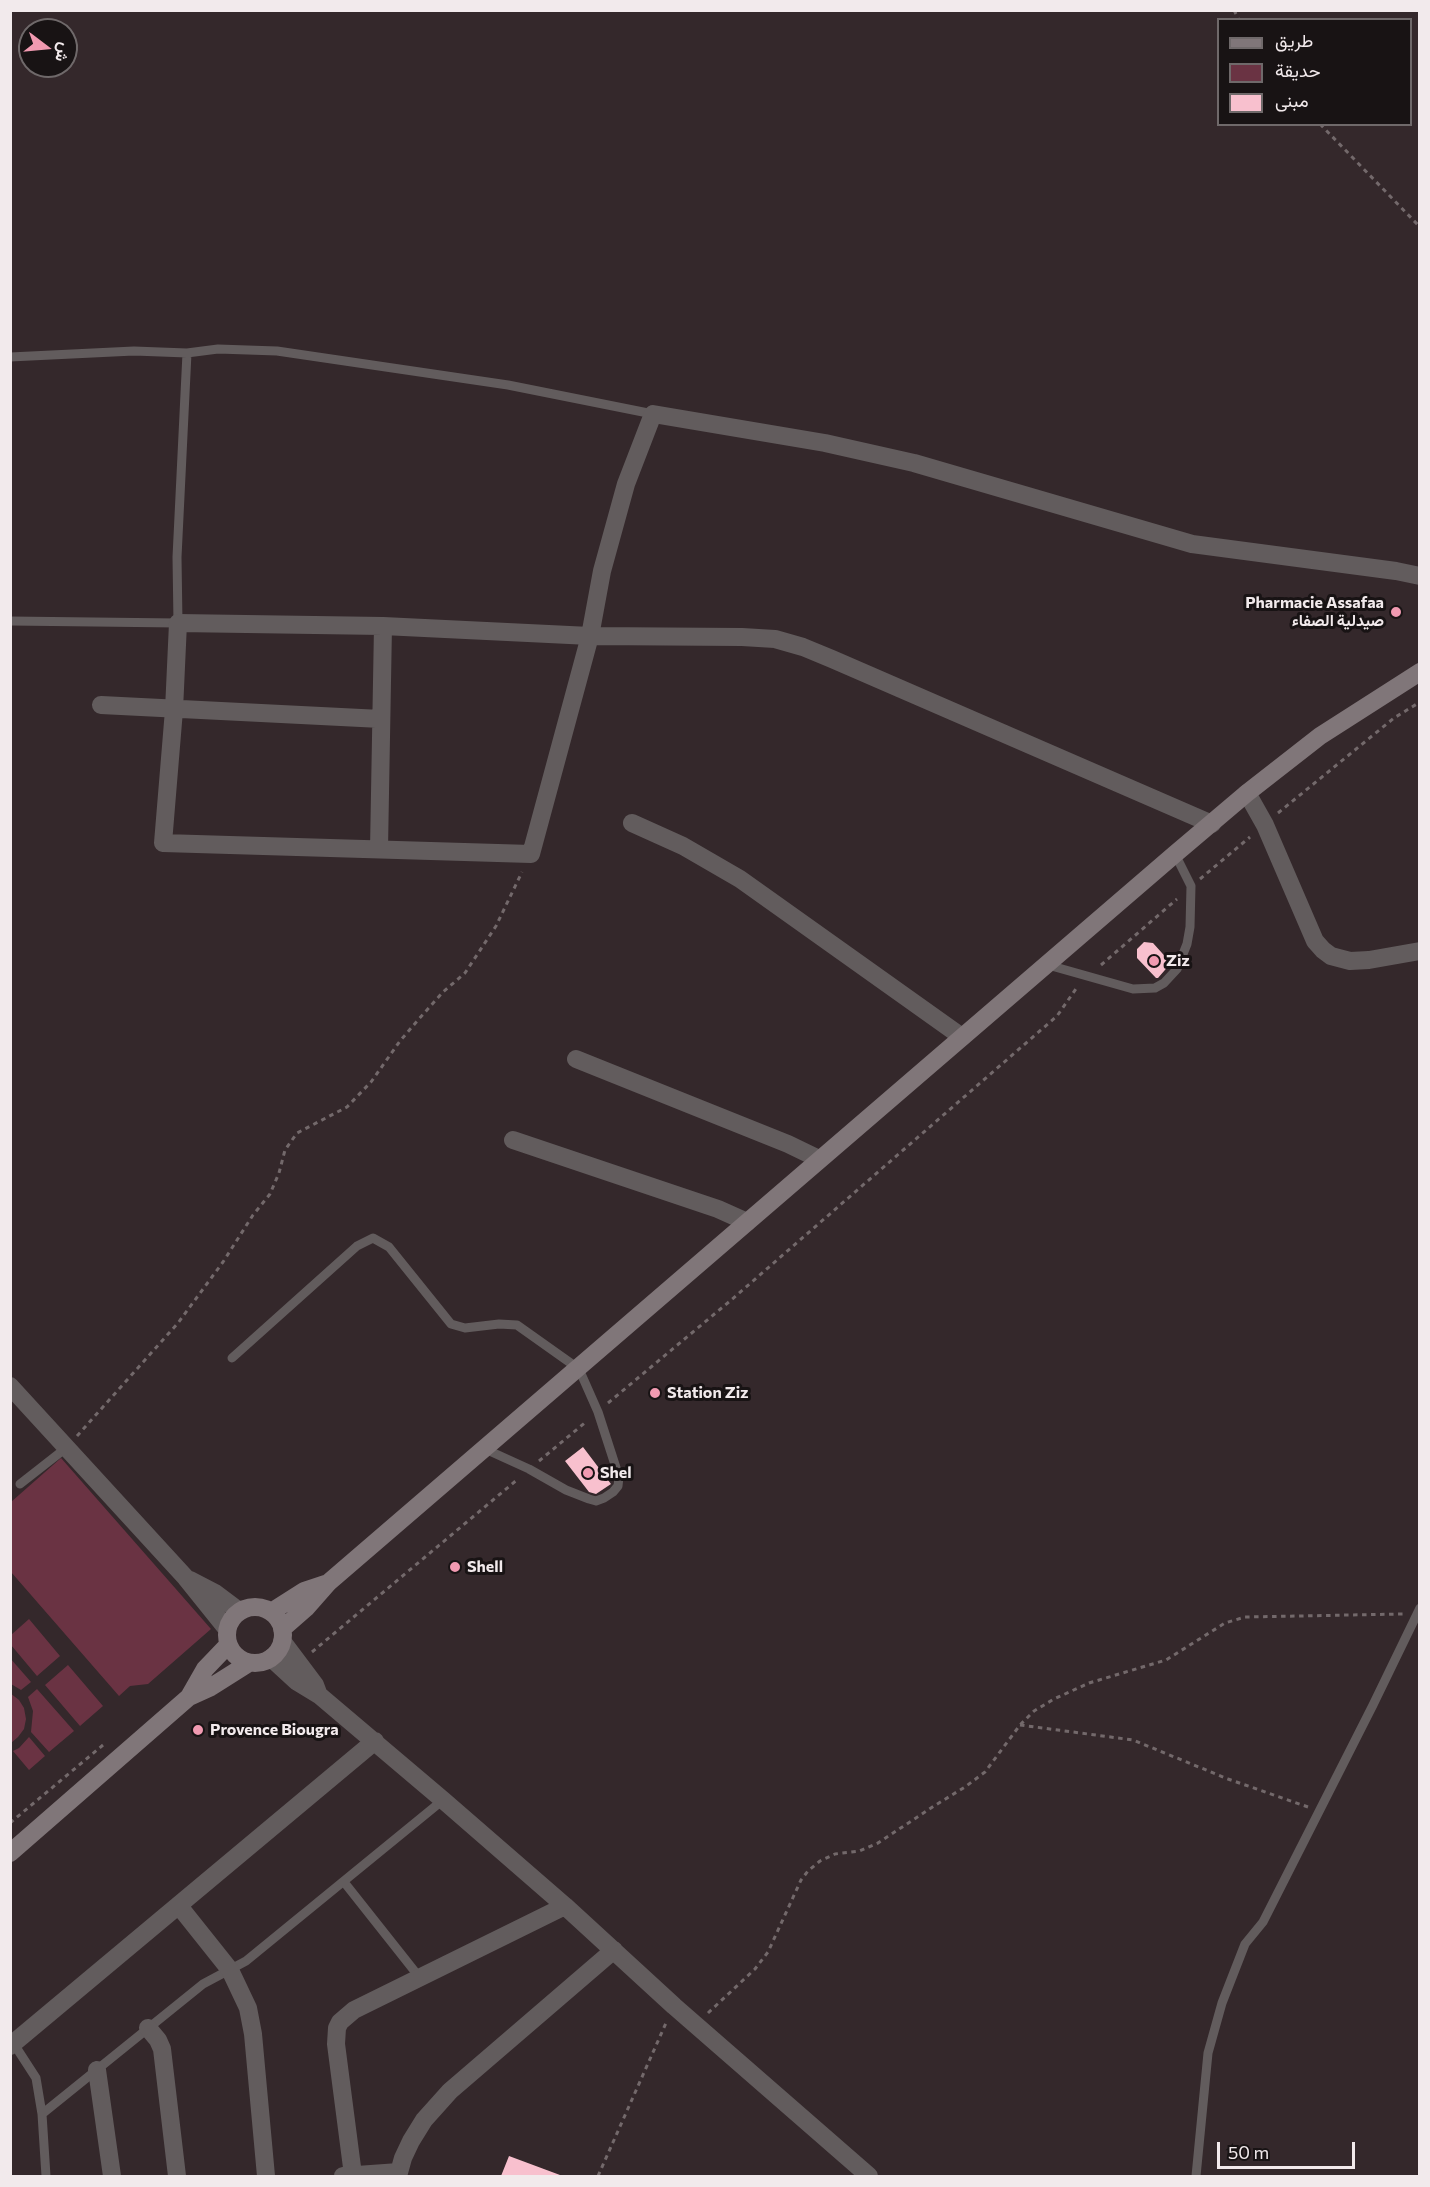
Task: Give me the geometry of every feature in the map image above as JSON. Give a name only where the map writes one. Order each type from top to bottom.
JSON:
[{"type":"main road","points":[[228,1637],[233,1653],[249,1663],[260,1663],[271,1658],[278,1651],[282,1635],[328,1583],[579,1369],[819,1159],[1247,793],[1320,736],[1419,672]]},
{"type":"main road","points":[[271,1612],[304,1591],[328,1583]]},
{"type":"main road","points":[[189,1697],[205,1669],[228,1637],[231,1619],[239,1611],[249,1607],[260,1607],[271,1612],[278,1619],[282,1635]]},
{"type":"main road","points":[[10,1853],[189,1697],[211,1687],[249,1663]]},
{"type":"street","points":[[1212,824],[803,647],[775,639],[590,636],[383,626],[178,623],[174,710],[163,843],[531,854],[590,636],[602,571],[623,495],[653,414],[825,443],[914,463],[1192,544],[1353,564],[1419,576]]},
{"type":"street","points":[[379,849],[383,626]]},
{"type":"street","points":[[102,705],[381,719]]},
{"type":"street","points":[[1247,793],[1265,825],[1315,941],[1323,950],[1331,956],[1350,961],[1419,951]]},
{"type":"street","points":[[632,823],[683,846],[740,879],[962,1037]]},
{"type":"street","points":[[576,1059],[788,1144],[819,1159]]},
{"type":"street","points":[[513,1140],[718,1209],[747,1222]]},
{"type":"street","points":[[10,1386],[186,1578],[228,1637]]},
{"type":"street","points":[[186,1578],[215,1593],[239,1611]]},
{"type":"street","points":[[282,1635],[319,1695]]},
{"type":"street","points":[[271,1658],[296,1681],[319,1695],[375,1741],[869,2176]]},
{"type":"street","points":[[12,2045],[375,1741]]},
{"type":"street","points":[[179,1906],[230,1970],[241,1991],[250,2018],[266,2176]]},
{"type":"street","points":[[565,1906],[354,2010],[337,2028],[336,2044],[348,2176],[399,2174],[403,2158],[415,2134],[424,2120],[450,2091],[614,1950]]},
{"type":"street","points":[[148,2028],[162,2049],[177,2176]]},
{"type":"street","points":[[97,2070],[112,2176]]},
{"type":"lane","points":[[10,357],[134,351],[187,353],[218,349],[278,351],[508,385],[653,414]]},
{"type":"lane","points":[[10,621],[178,623],[177,547],[187,353]]},
{"type":"lane","points":[[1048,965],[1133,989],[1155,988],[1164,983],[1177,969],[1187,944],[1190,927],[1191,886],[1175,854]]},
{"type":"lane","points":[[232,1358],[357,1246],[373,1238],[389,1247],[451,1324],[465,1328],[499,1324],[517,1325],[579,1369],[598,1412],[619,1478],[618,1486],[613,1492],[596,1501],[566,1490],[485,1449]]},
{"type":"lane","points":[[20,1484],[66,1448]]},
{"type":"lane","points":[[1196,2176],[1208,2053],[1222,2003],[1245,1944],[1263,1922],[1418,1611]]},
{"type":"lane","points":[[42,2114],[203,1984],[246,1961],[443,1800]]},
{"type":"lane","points":[[344,1882],[420,1978]]},
{"type":"lane","points":[[12,2045],[36,2078],[42,2114],[46,2176]]},
{"type":"path","points":[[1322,126],[1419,227]]},
{"type":"path","points":[[299,1662],[730,1301],[1058,1016],[1088,976],[1191,886],[1385,725],[1419,702]]},
{"type":"path","points":[[66,1448],[178,1323],[223,1262],[253,1215],[270,1194],[285,1150],[297,1133],[347,1107],[371,1082],[418,1020],[465,973],[496,926],[531,854]]},
{"type":"path","points":[[696,2024],[740,1984],[768,1952],[797,1888],[808,1871],[820,1861],[834,1854],[859,1851],[878,1844],[933,1806],[965,1788],[990,1766],[1020,1725],[1034,1711],[1072,1689],[1166,1660],[1235,1619],[1418,1611]]},
{"type":"path","points":[[1020,1725],[1133,1740],[1228,1779],[1318,1811]]},
{"type":"path","points":[[598,2176],[674,2006]]},
{"type":"green space","points":[[61,1458],[211,1629],[148,1684],[130,1686],[119,1696],[11,1572],[11,1502]]},
{"type":"green space","points":[[29,1619],[60,1656],[37,1676],[11,1645],[11,1635]]},
{"type":"green space","points":[[10,1658],[31,1682],[21,1690],[11,1684]]},
{"type":"green space","points":[[68,1665],[103,1706],[80,1726],[45,1685]]},
{"type":"green space","points":[[37,1689],[74,1731],[49,1752],[31,1732],[33,1711],[28,1697]]},
{"type":"green space","points":[[10,1693],[19,1700],[24,1708],[26,1719],[24,1729],[11,1743]]},
{"type":"green space","points":[[29,1737],[45,1756],[29,1770],[13,1751]]},
{"type":"building","name":"Ziz","points":[[1144,942],[1153,943],[1171,963],[1158,978],[1137,958],[1137,949]]},
{"type":"building","name":"Shel","points":[[583,1447],[611,1484],[596,1494],[589,1492],[565,1461]]},
{"type":"building","points":[[509,2156],[560,2175],[560,2176],[501,2176]]},
{"type":"place","name":"Pharmacie Assafaa صيدلية الصفاء","points":[[1396,612]]},
{"type":"place","name":"Ziz","points":[[1154,961]]},
{"type":"place","name":"Station Ziz","points":[[655,1393]]},
{"type":"place","name":"Shel","points":[[588,1473]]},
{"type":"place","name":"Shell","points":[[455,1567]]},
{"type":"place","name":"Provence Biougra","points":[[198,1730]]}]
